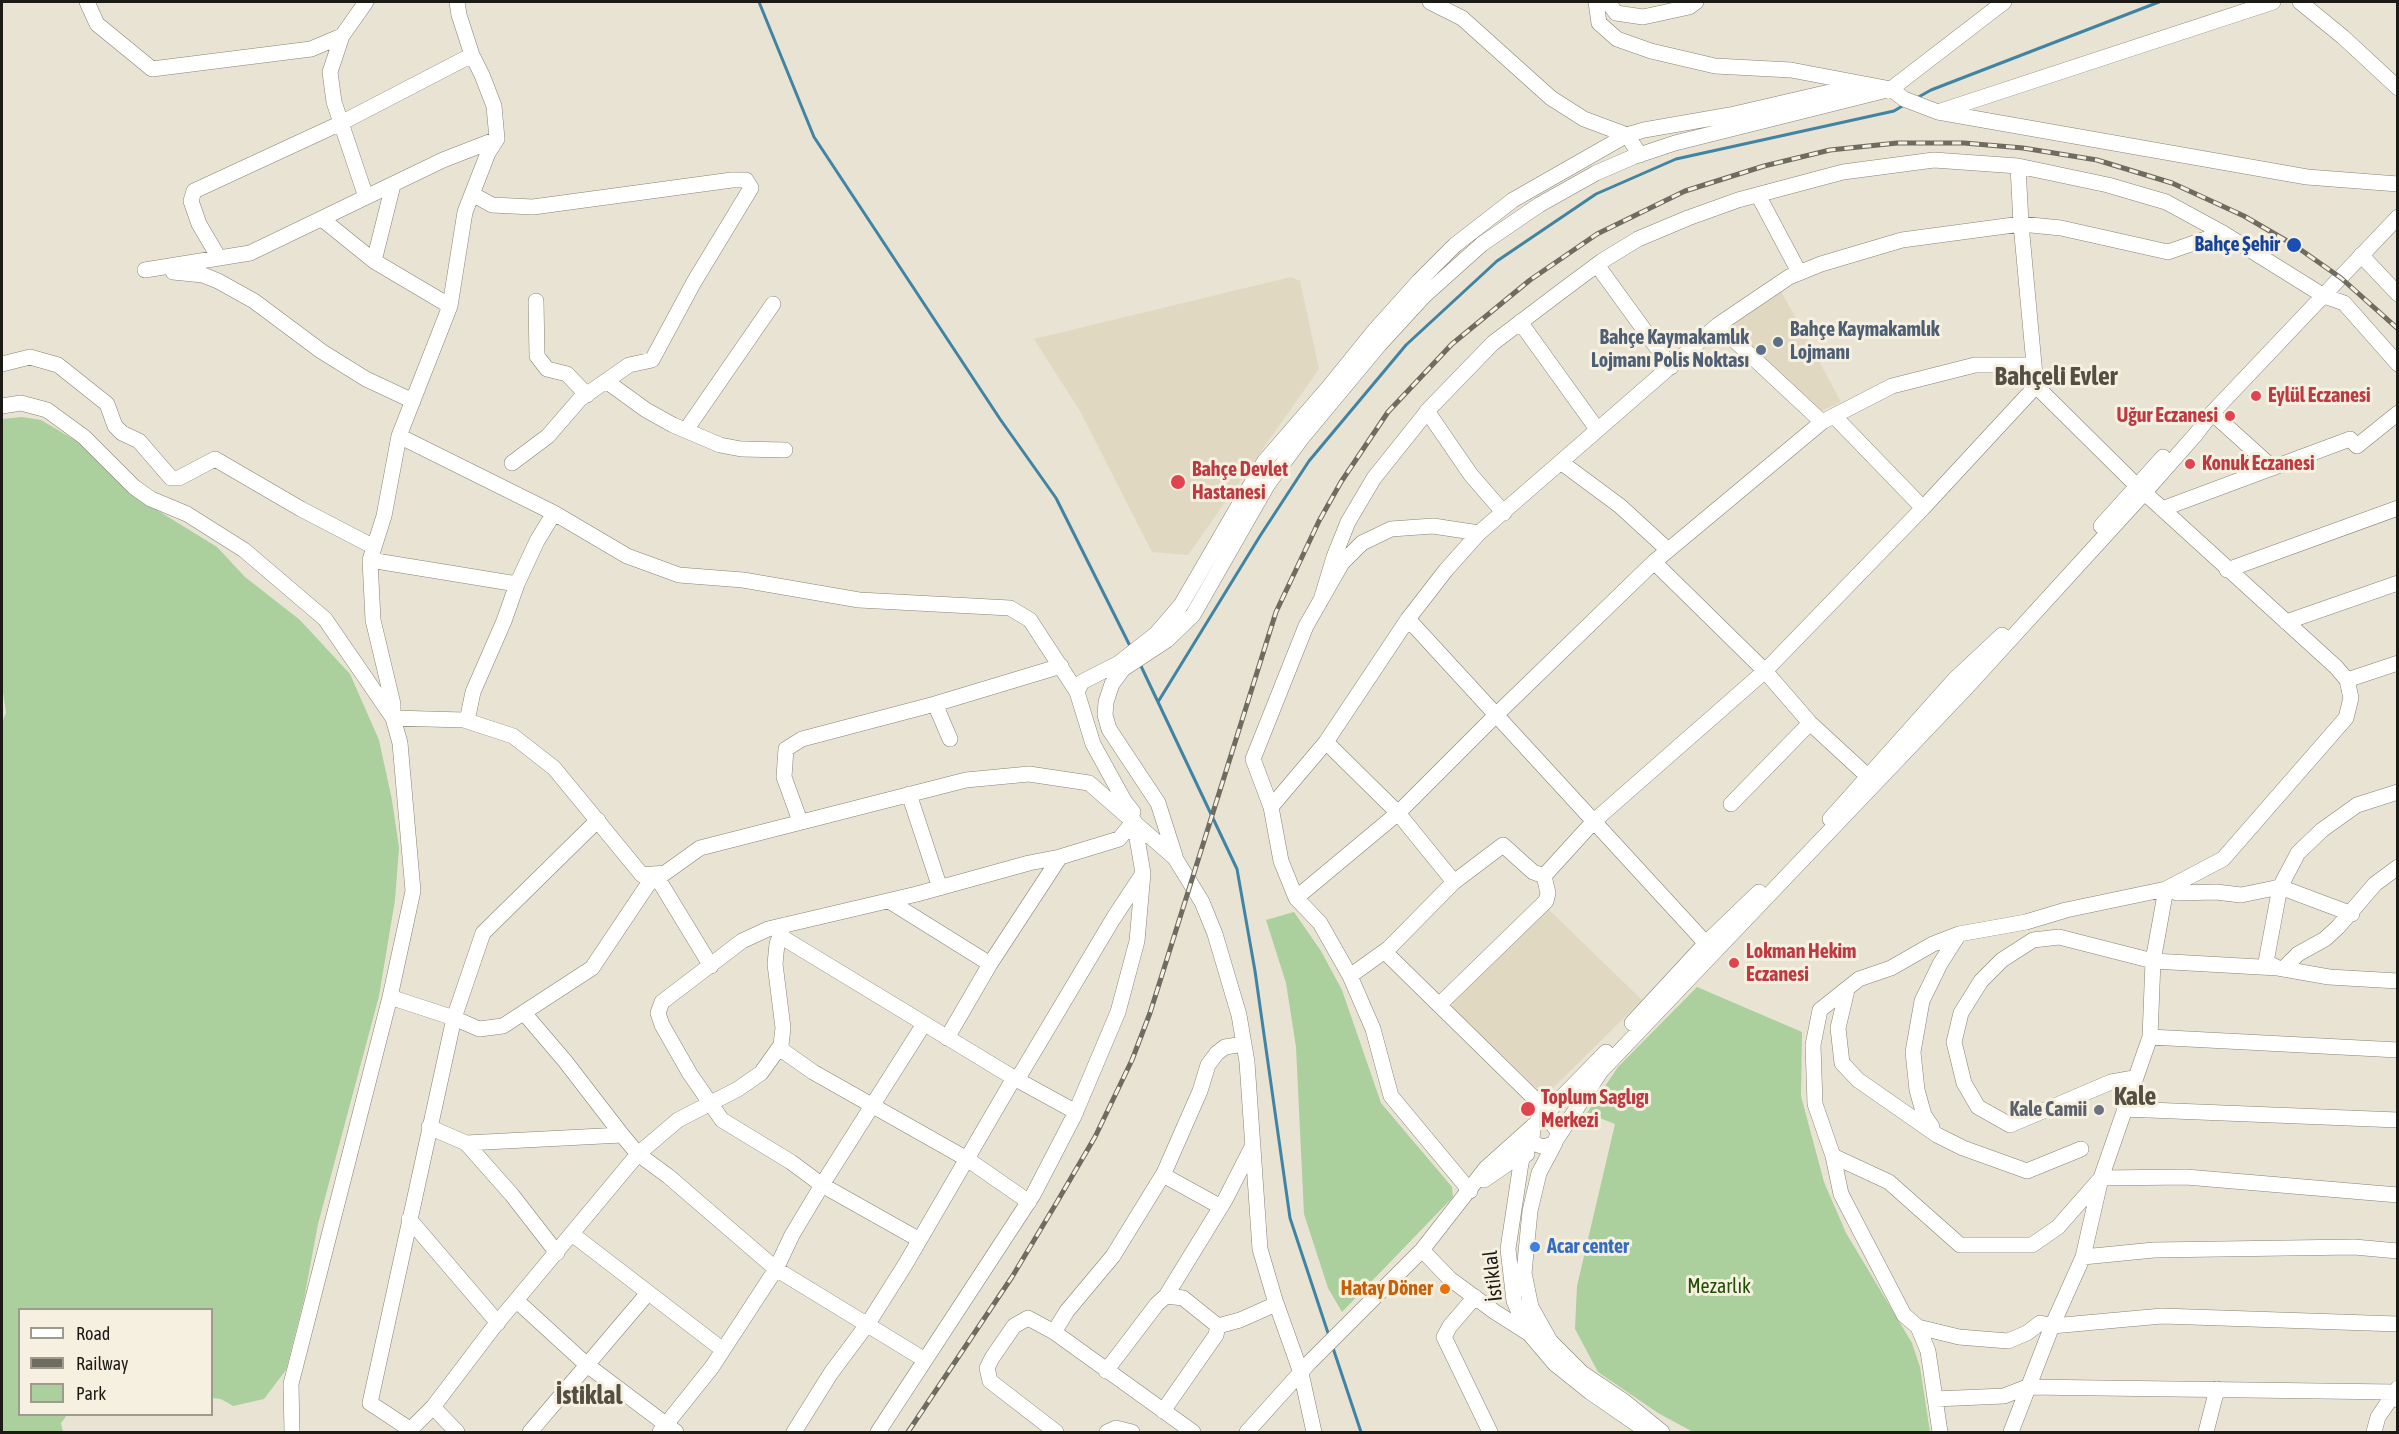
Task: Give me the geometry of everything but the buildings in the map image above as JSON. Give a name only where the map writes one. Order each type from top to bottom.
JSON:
[{"type":"street","points":[[87,2],[97,24],[152,69],[311,49],[342,36]]},
{"type":"street","points":[[366,2],[342,36],[330,72],[334,102],[366,197]]},
{"type":"street","points":[[292,1432],[291,1384],[390,998],[413,891],[401,753],[393,718],[393,704],[373,620],[372,553],[384,516],[399,436],[450,306],[465,212],[488,153],[497,139],[494,106],[472,55],[459,15],[458,2]]},
{"type":"street","points":[[1430,2],[1462,18],[1551,98],[1584,119],[1627,135],[1640,155]]},
{"type":"street","points":[[1596,2],[1599,23],[1617,39],[1651,51],[1715,66],[1791,70],[1891,88],[1904,99],[1934,111],[2307,177],[2397,184]]},
{"type":"street","points":[[1608,2],[1616,13],[1643,17],[1689,7],[1696,2]]},
{"type":"street","points":[[1156,640],[1167,640],[1193,615],[1268,484],[1301,439],[1380,344],[1424,296],[1482,244],[1539,205],[1596,173],[1640,155],[1891,88],[2004,2]]},
{"type":"street","points":[[1934,111],[2273,2]]},
{"type":"street","points":[[2300,2],[2343,37],[2397,88]]},
{"type":"street","points":[[219,258],[199,224],[191,201],[194,191],[341,123],[472,55]]},
{"type":"street","points":[[1077,692],[1082,682],[1122,665],[1156,640],[1181,604],[1264,462],[1419,281],[1455,245],[1513,200],[1627,135],[1678,123],[1731,115],[1851,87],[1891,88]]},
{"type":"street","points":[[413,401],[366,379],[321,351],[254,301],[218,281],[186,272],[145,270],[250,253],[443,160],[497,139]]},
{"type":"street","points":[[1321,600],[1348,522],[1374,478],[1427,411],[1493,344],[1597,265],[1648,234],[1758,195],[1843,172],[1934,160],[2018,166],[2108,185],[2166,202],[2223,233],[2324,296],[2344,303],[2397,364]]},
{"type":"street","points":[[1940,1432],[1928,1351],[1918,1327],[1904,1315],[1841,1194],[1833,1156],[1815,1104],[1813,1044],[1820,1011],[1859,979],[1891,968],[1933,944],[1959,934],[2026,922],[2066,910],[2166,889],[2223,859],[2339,727],[2346,718],[2351,698],[2347,681],[2336,667],[2140,489],[2036,386],[2020,224],[2018,166]]},
{"type":"street","points":[[472,194],[492,205],[532,207],[732,180],[746,180],[752,188],[700,272],[652,360],[629,365],[580,399],[548,436],[512,463]]},
{"type":"street","points":[[374,261],[393,185]]},
{"type":"street","points":[[1758,195],[1799,272]]},
{"type":"street","points":[[1247,1432],[1365,1306],[1422,1250],[1486,1168],[1536,1124],[1872,779],[2140,489],[2188,431],[2212,413],[2397,217]]},
{"type":"street","points":[[322,219],[374,261],[450,306]]},
{"type":"street","points":[[1271,807],[1326,742],[1408,619],[1446,570],[1479,533],[1718,325],[1779,282],[1799,272],[1902,240],[2020,224],[2061,228],[2168,252],[2223,233]]},
{"type":"street","points":[[2361,255],[2397,294]]},
{"type":"street","points":[[1597,265],[1671,367]]},
{"type":"street","points":[[536,301],[537,356],[547,369],[567,374],[587,395]]},
{"type":"street","points":[[686,430],[773,304]]},
{"type":"street","points":[[1521,322],[1597,429]]},
{"type":"street","points":[[1718,325],[1828,419],[1923,508]]},
{"type":"street","points":[[2,364],[30,357],[58,365],[107,404],[115,426],[122,433],[139,441],[171,478],[179,478],[215,459],[372,553],[517,584]]},
{"type":"street","points":[[1296,898],[1398,813],[1654,562],[1828,419],[1893,386],[1975,365],[2033,365]]},
{"type":"street","points":[[606,381],[646,410],[720,445],[741,449],[785,450]]},
{"type":"street","points":[[1544,876],[1594,821],[1765,671],[1923,508],[2036,386]]},
{"type":"street","points":[[2,399],[47,410],[84,437],[134,488],[151,499],[187,514],[253,558],[325,620],[393,718]]},
{"type":"street","points":[[2,406],[21,403]]},
{"type":"street","points":[[1427,411],[1470,475],[1504,513]]},
{"type":"street","points":[[2212,413],[2273,468]]},
{"type":"street","points":[[2162,509],[2350,439],[2357,446],[2397,413]]},
{"type":"street","points":[[399,436],[554,513],[627,556],[679,575],[742,580],[859,600],[1010,608],[1030,620],[1077,692],[1093,744],[1125,802],[1175,858],[1202,902],[1215,934],[1239,1015],[1244,1044],[1260,1249],[1276,1304],[1306,1368],[1314,1432]]},
{"type":"street","points":[[1562,463],[1620,506],[1668,550]]},
{"type":"street","points":[[2227,570],[2397,508]]},
{"type":"street","points":[[467,721],[473,692],[504,621],[517,584],[537,541],[554,513]]},
{"type":"street","points":[[1470,1191],[1391,1096],[1373,1029],[1350,976],[1320,923],[1296,898],[1281,861],[1271,807],[1253,759],[1306,626],[1342,563],[1362,543],[1391,529],[1433,526],[1479,533]]},
{"type":"street","points":[[1654,562],[1765,671],[1810,723],[1872,779]]},
{"type":"street","points":[[2286,622],[2397,583]]},
{"type":"street","points":[[1408,619],[1710,947]]},
{"type":"street","points":[[2347,681],[2397,663]]},
{"type":"street","points":[[1122,665],[1106,702],[1105,715],[1108,729],[1158,803],[1175,858]]},
{"type":"street","points":[[800,821],[784,777],[786,748],[802,739],[935,704],[1061,666]]},
{"type":"street","points":[[935,704],[950,739]]},
{"type":"street","points":[[393,718],[467,721],[513,736],[554,768],[642,875],[666,873],[700,848],[800,821],[966,780],[1029,774],[1089,783],[1175,858]]},
{"type":"street","points":[[1731,804],[1810,723]]},
{"type":"street","points":[[1326,742],[1398,813],[1454,882]]},
{"type":"street","points":[[2280,968],[2266,962],[2280,887],[2298,853],[2322,830],[2357,805],[2397,792]]},
{"type":"street","points":[[909,794],[940,888]]},
{"type":"street","points":[[598,820],[483,933],[454,1018],[370,1403],[409,1431],[433,1407],[498,1323],[638,1154],[678,1120],[738,1089],[761,1073],[779,1048],[783,1028],[774,964],[782,930]]},
{"type":"street","points":[[918,1239],[822,1185],[791,1162],[722,1120],[690,1074],[658,1013],[662,1002],[742,941],[768,929],[782,930],[1029,863],[1060,857],[1119,839],[1134,821]]},
{"type":"street","points":[[878,1432],[1029,1202],[1076,1112],[1121,1002],[1137,941],[1143,873],[1134,821]]},
{"type":"street","points":[[1350,976],[1385,952],[1454,882],[1503,845],[1533,872],[1544,876]]},
{"type":"street","points":[[947,1038],[990,964],[1060,857]]},
{"type":"street","points":[[2280,968],[2298,954],[2325,939],[2352,914],[2375,884],[2397,867]]},
{"type":"street","points":[[794,1432],[831,1372],[867,1324],[905,1265],[918,1239],[1143,873]]},
{"type":"street","points":[[390,998],[483,1028],[503,1026],[592,968],[655,874]]},
{"type":"street","points":[[655,874],[711,966]]},
{"type":"street","points":[[1439,1005],[1546,901],[1548,893],[1544,876]]},
{"type":"street","points":[[2166,889],[2177,893],[2216,892],[2241,895],[2280,887],[2352,914]]},
{"type":"street","points":[[2011,1432],[2052,1326],[2083,1257],[2101,1178],[2150,1037],[2153,962],[2166,889]]},
{"type":"street","points":[[889,901],[990,964]]},
{"type":"street","points":[[782,930],[924,1024],[1076,1112]]},
{"type":"street","points":[[1937,1135],[1924,1115],[1917,1090],[1913,1052],[1922,1001],[1940,964],[1959,934]]},
{"type":"street","points":[[2134,1078],[2111,1082],[2010,1125],[1978,1107],[1964,1083],[1954,1042],[1960,1013],[1981,981],[2002,960],[2033,940],[2059,937],[2153,962],[2280,968],[2329,977],[2397,981]]},
{"type":"street","points":[[1662,1432],[1625,1402],[1582,1373],[1550,1341],[1531,1307],[1524,1273],[1530,1211],[1539,1173],[1552,1142],[1601,1071],[1710,947]]},
{"type":"street","points":[[1385,952],[1538,1102],[1536,1124],[1531,1136],[1535,1144],[1552,1142]]},
{"type":"street","points":[[1847,990],[1838,1028],[1842,1063],[1858,1080],[1937,1135],[1963,1148],[2027,1171],[2081,1149]]},
{"type":"street","points":[[524,1013],[638,1154],[668,1176],[776,1269],[925,1360]]},
{"type":"street","points":[[517,1301],[587,1365],[668,1430],[776,1269],[792,1235],[822,1185],[924,1024]]},
{"type":"street","points":[[2150,1037],[2397,1050]]},
{"type":"street","points":[[1054,1332],[1067,1311],[1113,1256],[1163,1175],[1196,1102],[1208,1065],[1225,1047],[1244,1044]]},
{"type":"street","points":[[779,1048],[813,1072],[967,1159],[1029,1202]]},
{"type":"street","points":[[2124,1109],[2397,1120]]},
{"type":"street","points":[[1536,1124],[1555,1125],[1552,1142]]},
{"type":"street","name":"İstiklal","points":[[1536,1124],[1524,1156],[1516,1190],[1508,1249],[1515,1301],[1529,1333],[1555,1364],[1590,1392],[1648,1432]]},
{"type":"street","points":[[429,1126],[466,1143],[512,1195],[557,1254]]},
{"type":"street","points":[[466,1143],[622,1136]]},
{"type":"street","points":[[1470,1191],[1495,1172],[1552,1142]]},
{"type":"street","points":[[1106,1371],[1156,1304],[1166,1296],[1221,1207],[1253,1145]]},
{"type":"street","points":[[1833,1156],[1889,1182],[1960,1245],[2032,1245],[2058,1227],[2101,1178],[2186,1177],[2397,1195]]},
{"type":"street","points":[[1163,1175],[1221,1207]]},
{"type":"street","points":[[409,1220],[498,1323]]},
{"type":"street","points":[[572,1234],[723,1350]]},
{"type":"street","points":[[2083,1257],[2166,1250],[2354,1247],[2397,1251]]},
{"type":"street","points":[[1422,1250],[1450,1279],[1529,1333]]},
{"type":"street","points":[[530,1432],[648,1293]]},
{"type":"street","points":[[1166,1296],[1184,1298],[1218,1326]]},
{"type":"street","points":[[1475,1297],[1450,1326],[1444,1337],[1490,1432]]},
{"type":"street","points":[[1218,1326],[1240,1320],[1276,1304]]},
{"type":"street","points":[[1918,1327],[1959,1337],[2008,1341],[2027,1333],[2040,1323],[2052,1326],[2162,1316],[2397,1324]]},
{"type":"street","points":[[1056,1432],[990,1381],[987,1368],[1008,1334],[1020,1321],[1028,1318],[1054,1332],[1193,1432]]},
{"type":"street","points":[[1163,1411],[1216,1335],[1218,1326]]},
{"type":"street","points":[[1935,1399],[2004,1396],[2027,1387],[2396,1393]]},
{"type":"street","points":[[2205,1432],[2217,1389]]},
{"type":"street","points":[[2374,1432],[2378,1417],[2396,1393]]},
{"type":"street","points":[[433,1407],[458,1432]]},
{"type":"street","points":[[1107,1432],[1116,1428],[1132,1432]]},
{"type":"shaded area","name":"Bahçe Devlet Hastanesi","points":[[1291,277],[1300,281],[1319,369],[1188,555],[1152,552],[1080,411],[1034,339]]},
{"type":"shaded area","name":"Bahçe Kaymakamlık Lojmanı","points":[[1781,291],[1841,402],[1819,412],[1729,325]]},
{"type":"shaded area","points":[[1546,907],[1642,1000],[1545,1096],[1452,1007],[1454,997]]},
{"type":"green space","points":[[22,417],[41,420],[78,442],[131,494],[217,547],[245,577],[300,620],[350,674],[379,740],[392,800],[399,848],[395,900],[379,996],[318,1224],[304,1299],[286,1370],[264,1399],[233,1406],[221,1399],[213,1398],[213,1308],[18,1308],[18,1416],[66,1416],[61,1423],[63,1432],[2,1432],[2,722],[6,713],[2,685],[2,419]]},
{"type":"green space","points":[[1294,912],[1321,951],[1342,990],[1381,1103],[1452,1187],[1453,1197],[1342,1312],[1328,1288],[1304,1214],[1296,1047],[1286,983],[1266,920]]},
{"type":"green space","name":"Mezarlık","points":[[1697,987],[1802,1032],[1801,1096],[1824,1182],[1846,1233],[1912,1343],[1920,1367],[1930,1432],[1693,1432],[1658,1413],[1598,1372],[1575,1329],[1577,1286],[1615,1124],[1587,1113],[1618,1067]]},
{"type":"waterway","points":[[759,2],[814,137],[1000,419],[1056,498],[1131,648]]},
{"type":"waterway","points":[[1915,99],[1931,90],[2159,2]]},
{"type":"waterway","points":[[1158,702],[1309,461],[1406,345],[1497,261],[1596,194],[1676,159],[1894,111],[1904,105]]},
{"type":"waterway","points":[[1140,664],[1237,869],[1255,971],[1290,1218],[1329,1336]]},
{"type":"waterway","points":[[1332,1345],[1361,1432]]},
{"type":"railway","points":[[908,1432],[1012,1277],[1095,1137],[1132,1060],[1150,1013],[1276,612],[1319,521],[1341,482],[1388,412],[1452,344],[1530,280],[1597,234],[1685,191],[1764,166],[1830,150],[1897,143],[1964,143],[2023,148],[2097,160],[2172,183],[2244,216],[2294,245],[2341,278],[2398,329]]},
{"type":"place","name":"Bahçe Şehir","points":[[2294,245]]},
{"type":"place","name":"Bahçe Kaymakamlık Lojmanı","points":[[1778,342]]},
{"type":"place","name":"Bahçe Kaymakamlık Lojmanı Polis Noktası","points":[[1761,350]]},
{"type":"place","name":"Eylül Eczanesi","points":[[2256,396]]},
{"type":"place","name":"Uğur Eczanesi","points":[[2230,416]]},
{"type":"place","name":"Konuk Eczanesi","points":[[2190,464]]},
{"type":"place","name":"Bahçe Devlet Hastanesi","points":[[1178,482]]},
{"type":"place","name":"Lokman Hekim Eczanesi","points":[[1734,963]]},
{"type":"place","name":"Toplum Saglıgı Merkezi","points":[[1528,1109]]},
{"type":"place","name":"Kale Camii","points":[[2099,1110]]},
{"type":"place","name":"Acar center","points":[[1535,1247]]},
{"type":"place","name":"Hatay Döner","points":[[1445,1289]]},
{"type":"district","name":"Bahçeli Evler","points":[[2056,377]]},
{"type":"district","name":"Kale","points":[[2135,1097]]},
{"type":"district","name":"İstiklal","points":[[589,1396]]}]
